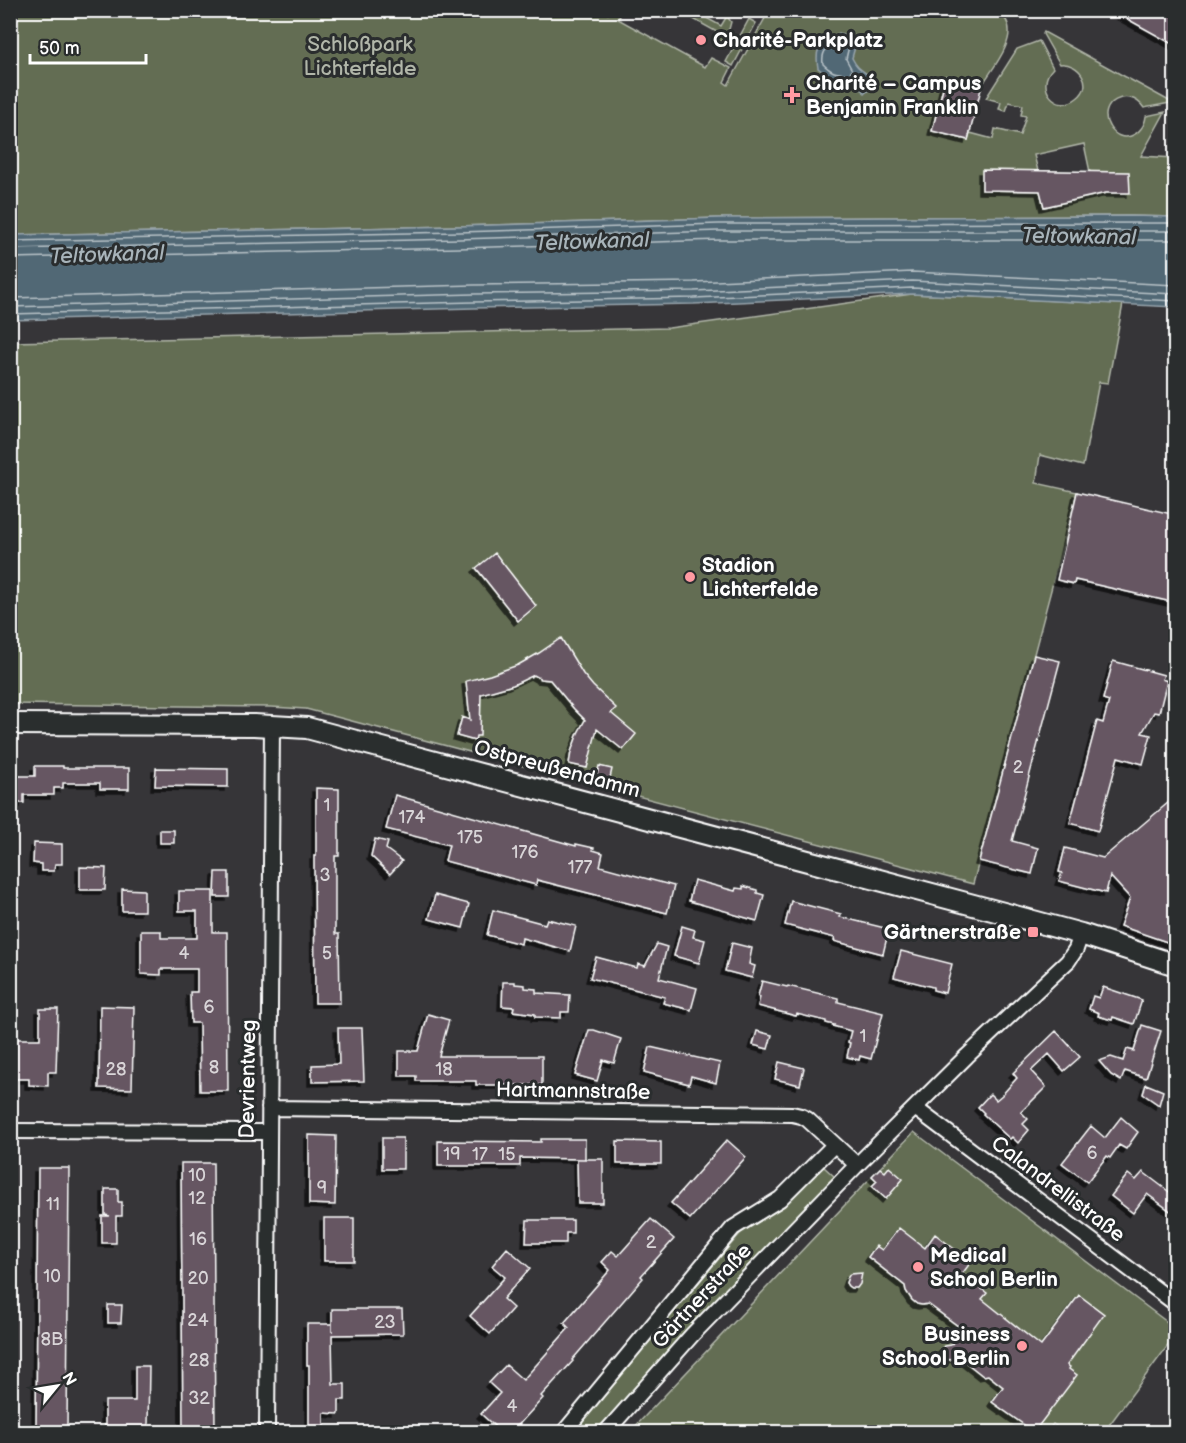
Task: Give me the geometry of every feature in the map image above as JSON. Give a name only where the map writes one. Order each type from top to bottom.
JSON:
[{"type":"street","name":"Ostpreußendamm","points":[[10,724],[272,726],[322,731],[1081,934],[1176,965]]},
{"type":"street","name":"Devrientweg","points":[[267,1432],[272,726]]},
{"type":"street","name":"Gärtnerstraße","points":[[606,1432],[692,1335],[857,1165],[1068,961],[1076,950],[1081,934]]},
{"type":"street","name":"Hartmannstraße","points":[[269,1108],[792,1114],[807,1119],[857,1165]]},
{"type":"street","name":"Calandrellistraße","points":[[915,1108],[1176,1304]]},
{"type":"street","points":[[10,1131],[268,1132]]},
{"type":"street","name":"Gärtnerstraße","points":[[564,1432],[734,1228],[780,1199],[834,1145]]},
{"type":"green space","name":"Schloßpark Lichterfelde","points":[[601,10],[608,14],[610,11],[623,11],[618,19],[705,67],[711,58],[731,68],[724,82],[728,85],[769,11],[996,11],[1005,19],[1009,28],[1009,36],[1002,54],[982,85],[946,76],[932,131],[968,140],[970,133],[993,139],[995,129],[1020,135],[1026,116],[1021,115],[1023,105],[1009,102],[1006,111],[999,109],[1001,102],[986,98],[1017,49],[1039,41],[1053,68],[1046,83],[1050,96],[1062,103],[1077,98],[1085,87],[1082,75],[1067,64],[1060,64],[1044,32],[1171,102],[1144,108],[1137,101],[1122,98],[1110,105],[1106,118],[1114,132],[1125,137],[1141,129],[1146,116],[1165,112],[1141,156],[1175,158],[1175,217],[719,218],[11,235],[10,11]],"holes":[[[1084,144],[1090,172],[1038,171],[1034,155]]]},
{"type":"green space","points":[[679,11],[694,11],[721,26],[727,16],[731,22],[728,31],[718,44],[713,42],[717,32]]},
{"type":"green space","points":[[749,19],[756,23],[733,66],[726,62]]},
{"type":"green space","name":"Stadion Lichterfelde","points":[[912,294],[1123,304],[1108,383],[1099,382],[1083,466],[1040,455],[1036,483],[1077,492],[973,884],[306,709],[11,704],[11,342],[669,328]]},
{"type":"green space","points":[[914,1132],[1175,1328],[1175,1336],[1104,1432],[1065,1432],[1053,1424],[1047,1432],[630,1432]]},
{"type":"green space","points":[[822,1167],[835,1179],[690,1327],[597,1432],[572,1432],[744,1229],[788,1201]]},
{"type":"water","points":[[839,33],[853,41],[855,47],[852,58],[869,77],[870,89],[865,93],[851,81],[831,78],[818,68],[818,50]]},
{"type":"water","name":"Teltowkanal","points":[[1175,217],[1175,307],[912,294],[694,304],[11,320],[11,235],[719,218]]},
{"type":"building","points":[[1111,10],[1176,10],[1176,46]]},
{"type":"building","points":[[946,76],[982,85],[968,140],[932,131]]},
{"type":"building","points":[[982,170],[1129,172],[1130,193],[1106,193],[1044,207],[1040,191],[982,190]]},
{"type":"building","points":[[1077,492],[1176,515],[1176,603],[1075,580],[1074,584],[1057,580]]},
{"type":"building","points":[[495,553],[536,606],[518,621],[476,568]]},
{"type":"building","points":[[561,638],[583,674],[616,708],[611,713],[636,734],[623,750],[597,729],[587,768],[569,764],[571,752],[585,720],[550,680],[534,675],[513,685],[481,694],[480,736],[476,736],[475,741],[457,736],[462,717],[470,720],[466,681],[518,665]]},
{"type":"building","points":[[1034,655],[1060,661],[1012,841],[1038,848],[1032,874],[979,861]]},
{"type":"building","points":[[1113,661],[1164,675],[1162,679],[1167,681],[1159,713],[1154,712],[1142,733],[1151,735],[1143,764],[1118,757],[1098,831],[1070,823],[1097,721],[1103,723],[1109,701],[1103,699]]},
{"type":"building","points":[[35,766],[129,768],[129,789],[100,789],[100,783],[63,783],[63,788],[54,788],[54,795],[24,795],[24,803],[10,803],[10,776],[35,776]]},
{"type":"building","points":[[599,766],[612,769],[609,782],[596,778]]},
{"type":"building","points":[[156,768],[228,769],[228,787],[155,786]]},
{"type":"building","points":[[316,788],[339,789],[339,856],[335,856],[335,934],[339,934],[340,1003],[315,1003]]},
{"type":"building","points":[[395,795],[576,846],[576,844],[594,848],[593,850],[603,853],[600,866],[674,886],[667,913],[537,880],[536,885],[445,861],[449,845],[386,829]]},
{"type":"building","points":[[1176,796],[1176,928],[1170,943],[1120,926],[1130,898],[1110,876],[1106,893],[1059,881],[1062,873],[1059,872],[1065,848],[1103,858]]},
{"type":"building","points":[[160,830],[174,830],[174,843],[160,843]]},
{"type":"building","points":[[375,839],[388,842],[386,849],[402,861],[390,874],[371,856]]},
{"type":"building","points":[[34,843],[62,844],[62,864],[55,864],[54,871],[41,871],[41,864],[33,863]]},
{"type":"building","points":[[80,867],[106,868],[105,890],[80,890]]},
{"type":"building","points":[[216,872],[229,872],[229,897],[215,897]]},
{"type":"building","points":[[694,880],[735,891],[736,888],[743,889],[743,886],[757,890],[757,893],[764,895],[757,921],[689,901]]},
{"type":"building","points":[[122,889],[144,890],[144,911],[122,911]]},
{"type":"building","points":[[179,891],[213,891],[213,932],[227,932],[228,1091],[200,1091],[199,1023],[191,1023],[190,992],[197,992],[197,969],[161,969],[161,975],[141,974],[141,931],[161,931],[161,938],[197,938],[197,911],[179,911]]},
{"type":"building","points":[[435,895],[469,904],[463,928],[429,919]]},
{"type":"building","points":[[791,901],[841,914],[840,917],[889,929],[883,954],[785,925]]},
{"type":"building","points":[[493,910],[545,924],[547,919],[576,926],[570,951],[522,938],[521,944],[487,935]]},
{"type":"building","points":[[682,926],[695,930],[693,937],[705,940],[699,963],[674,956]]},
{"type":"building","points":[[732,943],[752,948],[749,964],[755,966],[752,978],[725,971]]},
{"type":"building","points":[[657,944],[667,947],[659,978],[697,988],[691,1010],[663,1003],[665,997],[590,978],[596,957],[637,968],[638,964],[645,966]]},
{"type":"building","points":[[901,951],[952,964],[945,993],[933,990],[933,987],[894,977]]},
{"type":"building","points":[[762,981],[838,998],[838,1002],[883,1013],[871,1059],[860,1056],[859,1060],[847,1057],[851,1031],[833,1026],[826,1021],[758,1006]]},
{"type":"building","points":[[503,982],[525,985],[525,988],[536,989],[536,993],[570,995],[569,1012],[561,1012],[561,1018],[535,1017],[535,1014],[513,1011],[514,1007],[502,1006]]},
{"type":"building","points":[[1103,987],[1142,1000],[1134,1024],[1113,1017],[1112,1020],[1098,1016],[1099,1013],[1089,1009],[1093,996],[1099,998]]},
{"type":"building","points":[[100,1006],[134,1007],[132,1089],[99,1088]]},
{"type":"building","points":[[40,1009],[58,1009],[56,1072],[48,1072],[48,1086],[29,1085],[29,1079],[15,1079],[16,1039],[40,1039]]},
{"type":"building","points":[[428,1014],[449,1020],[439,1056],[542,1056],[542,1085],[476,1085],[476,1081],[416,1081],[416,1076],[399,1076],[399,1051],[418,1051]]},
{"type":"building","points":[[1142,1025],[1161,1031],[1146,1078],[1125,1071],[1121,1081],[1111,1075],[1099,1061],[1111,1057],[1123,1061],[1127,1049],[1134,1051]]},
{"type":"building","points":[[338,1028],[362,1028],[364,1081],[312,1082],[312,1065],[339,1064]]},
{"type":"building","points":[[589,1030],[621,1039],[614,1063],[603,1060],[597,1081],[575,1075]]},
{"type":"building","points":[[757,1031],[772,1035],[768,1049],[753,1045]]},
{"type":"building","points":[[1056,1031],[1080,1057],[1064,1071],[1049,1054],[1031,1071],[1046,1087],[1021,1112],[1028,1119],[1023,1124],[1029,1130],[1018,1143],[1012,1137],[1010,1139],[978,1107],[990,1094],[996,1100],[1002,1095],[1017,1078],[1013,1073]]},
{"type":"building","points":[[650,1047],[720,1063],[716,1083],[691,1076],[689,1084],[644,1072]]},
{"type":"building","points":[[779,1062],[804,1068],[800,1085],[775,1079]]},
{"type":"building","points":[[1146,1084],[1163,1091],[1159,1105],[1143,1094]]},
{"type":"building","points":[[1121,1117],[1138,1132],[1126,1149],[1119,1145],[1110,1158],[1107,1156],[1087,1182],[1062,1163],[1091,1126],[1105,1138]]},
{"type":"building","points":[[309,1135],[336,1136],[335,1205],[309,1204]]},
{"type":"building","points":[[382,1138],[403,1138],[403,1169],[382,1169]]},
{"type":"building","points":[[541,1139],[585,1139],[585,1159],[520,1158],[520,1166],[438,1166],[438,1141],[541,1142]]},
{"type":"building","points":[[727,1140],[746,1157],[690,1219],[671,1203]]},
{"type":"building","points":[[617,1141],[661,1142],[661,1164],[617,1164]]},
{"type":"building","points":[[577,1159],[603,1159],[603,1203],[578,1203]]},
{"type":"building","points":[[181,1163],[213,1163],[215,1432],[183,1432]]},
{"type":"building","points":[[889,1167],[903,1179],[886,1199],[872,1186],[877,1181],[872,1176],[880,1168],[885,1172]]},
{"type":"building","points":[[38,1168],[69,1168],[67,1432],[36,1432]]},
{"type":"building","points":[[1143,1172],[1176,1197],[1176,1215],[1147,1194],[1133,1213],[1111,1196],[1128,1174],[1136,1180]]},
{"type":"building","points":[[105,1189],[118,1189],[118,1202],[122,1202],[122,1216],[116,1216],[116,1243],[102,1243],[102,1216],[110,1216],[105,1215]]},
{"type":"building","points":[[324,1218],[354,1218],[354,1261],[324,1261]]},
{"type":"building","points":[[651,1219],[674,1239],[541,1396],[543,1398],[512,1432],[501,1432],[481,1414],[500,1393],[489,1383],[506,1365],[523,1380],[569,1328],[564,1323],[610,1270],[602,1262],[612,1251],[618,1256]]},
{"type":"building","points":[[527,1220],[573,1220],[573,1233],[566,1233],[566,1243],[526,1243]]},
{"type":"building","points":[[899,1228],[925,1248],[935,1234],[971,1262],[962,1274],[987,1293],[982,1299],[1041,1346],[1079,1295],[1104,1314],[1067,1365],[1077,1375],[1034,1432],[992,1402],[1003,1387],[988,1375],[983,1376],[959,1357],[949,1360],[943,1357],[942,1349],[951,1345],[962,1329],[928,1304],[917,1304],[906,1291],[905,1286],[868,1257],[876,1246],[882,1250]]},
{"type":"building","points":[[507,1248],[530,1268],[503,1299],[513,1308],[490,1334],[470,1316],[505,1277],[492,1266]]},
{"type":"building","points":[[862,1273],[857,1288],[848,1286],[846,1283],[850,1274]]},
{"type":"building","points":[[108,1305],[122,1305],[121,1323],[108,1323]]},
{"type":"building","points":[[332,1309],[402,1309],[403,1334],[332,1335],[333,1384],[345,1384],[345,1400],[339,1400],[339,1414],[324,1413],[324,1432],[309,1432],[307,1324],[332,1324]]},
{"type":"building","points":[[135,1366],[149,1366],[148,1427],[118,1427],[118,1432],[105,1432],[105,1401],[135,1401]]},
{"type":"place","name":"Charité-Parkplatz","points":[[701,40]]},
{"type":"place","name":"Charité – Campus Benjamin Franklin","points":[[792,95]]},
{"type":"place","name":"Stadion Lichterfelde","points":[[690,577]]},
{"type":"place","name":"Gärtnerstraße","points":[[1033,932]]},
{"type":"place","name":"Medical School Berlin","points":[[918,1267]]},
{"type":"place","name":"Business School Berlin","points":[[1022,1346]]}]
